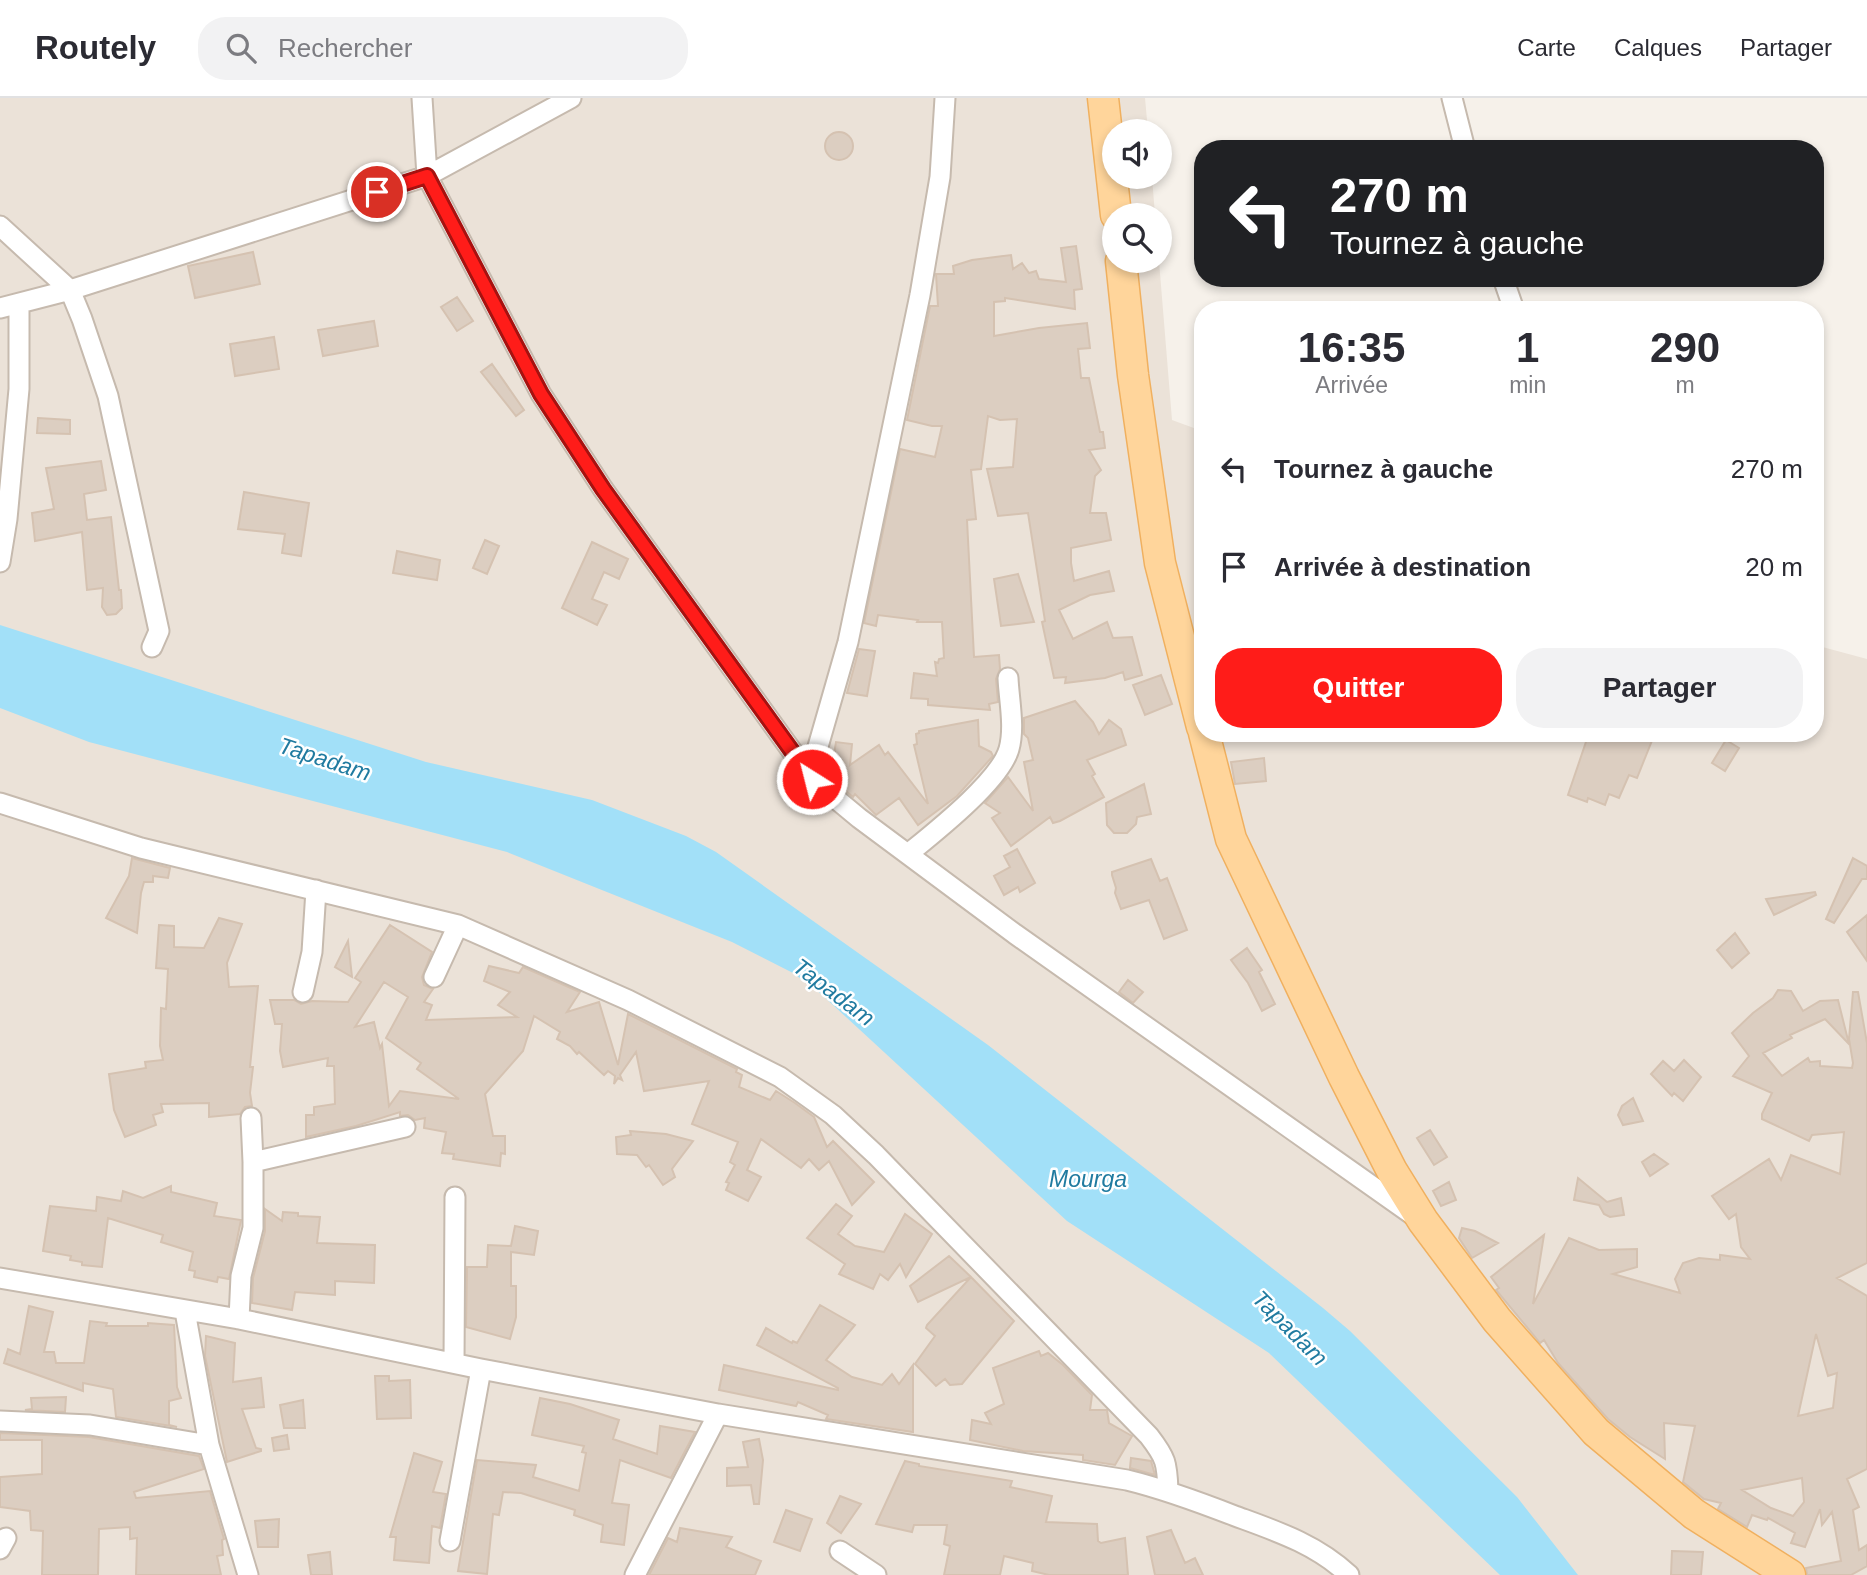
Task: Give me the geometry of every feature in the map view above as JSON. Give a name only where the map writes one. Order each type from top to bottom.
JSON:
[{"type":"main road","points":[[1103,98],[1115,203]]},
{"type":"main road","points":[[1122,273],[1133,375],[1160,563],[1194,696]]},
{"type":"main road","points":[[1206,742],[1231,839],[1344,1077],[1392,1171],[1423,1221],[1497,1320],[1596,1433],[1694,1514],[1790,1575]]},
{"type":"street","points":[[422,98],[427,176],[541,394],[610,500],[819,787],[1015,934],[1423,1221]]},
{"type":"street","points":[[0,562],[19,389],[9,306],[70,290],[427,176],[571,98]]},
{"type":"street","points":[[812,779],[813,764],[848,642],[920,295],[940,177],[945,98]]},
{"type":"street","points":[[1452,98],[1463,140]]},
{"type":"street","points":[[0,226],[70,290],[101,370],[159,631],[152,647]]},
{"type":"street","points":[[908,854],[962,809],[1001,764],[1009,748],[1011,722],[1007,678]]},
{"type":"street","points":[[0,803],[141,848],[458,925],[628,999],[780,1077],[833,1115],[877,1155],[1149,1436],[1164,1455],[1168,1490]]},
{"type":"street","points":[[303,992],[312,952],[316,890]]},
{"type":"street","points":[[434,977],[458,925]]},
{"type":"street","points":[[239,1319],[241,1276],[253,1228],[251,1118]]},
{"type":"street","points":[[253,1162],[405,1128]]},
{"type":"street","points":[[454,1363],[455,1197]]},
{"type":"street","points":[[0,1278],[239,1319],[718,1414],[1127,1480],[1168,1490],[1289,1536],[1324,1554],[1349,1575]]},
{"type":"street","points":[[185,1311],[209,1445],[248,1575]]},
{"type":"street","points":[[450,1541],[481,1369]]},
{"type":"street","points":[[635,1575],[718,1414]]},
{"type":"street","points":[[0,1421],[90,1425],[209,1445]]},
{"type":"street","points":[[840,1551],[876,1575]]},
{"type":"shaded area","points":[[0,98],[1145,98],[1147,119],[1102,119],[1102,189],[1153,189],[1154,203],[1102,203],[1102,273],[1160,273],[1172,420],[1194,428],[1194,742],[1824,742],[1824,647],[1867,659],[1867,1575],[0,1575]]},
{"type":"water","name":"Mourga","points":[[0,625],[426,762],[592,800],[686,836],[716,852],[988,1045],[1323,1308],[1350,1331],[1517,1497],[1578,1575],[1500,1575],[1269,1353],[1067,1221],[820,993],[793,973],[732,942],[507,852],[89,742],[0,708]]},
{"type":"building","points":[[839,132],[849,136],[853,146],[849,156],[839,160],[829,156],[825,146],[829,136]]},
{"type":"building","points":[[1076,246],[1082,289],[1074,290],[1075,309],[1005,298],[1005,301],[994,302],[994,336],[1087,323],[1090,348],[1078,349],[1081,378],[1089,378],[1105,448],[1089,450],[1101,470],[1095,476],[1090,513],[1106,513],[1111,540],[1071,548],[1071,563],[1074,581],[1109,571],[1114,591],[1090,595],[1059,610],[1073,639],[1107,622],[1113,638],[1132,637],[1142,675],[1125,680],[1123,672],[1105,678],[1065,683],[1066,677],[1054,678],[1042,622],[1045,621],[1028,513],[998,516],[987,469],[1013,467],[1017,419],[1000,420],[988,416],[981,469],[971,470],[976,519],[967,520],[974,657],[999,655],[1000,669],[996,679],[998,702],[989,704],[990,710],[928,705],[928,699],[911,698],[914,673],[937,676],[935,662],[938,663],[939,659],[944,658],[942,622],[917,622],[918,620],[878,615],[876,626],[864,623],[900,449],[935,457],[942,426],[907,420],[930,306],[938,306],[936,274],[954,274],[953,266],[972,260],[1011,255],[1013,269],[1022,263],[1029,273],[1036,271],[1039,279],[1066,282],[1061,248]]},
{"type":"building","points":[[253,252],[260,284],[195,298],[188,266]]},
{"type":"building","points":[[457,297],[473,321],[457,331],[441,307]]},
{"type":"building","points":[[374,321],[378,346],[323,356],[318,330]]},
{"type":"building","points":[[274,337],[279,369],[235,376],[230,344]]},
{"type":"building","points":[[492,364],[524,410],[516,416],[481,372]]},
{"type":"building","points":[[38,418],[70,420],[70,434],[37,433]]},
{"type":"building","points":[[101,461],[106,490],[84,494],[87,520],[111,517],[122,608],[116,614],[107,615],[102,607],[103,588],[87,590],[82,532],[35,541],[32,513],[54,509],[46,468]]},
{"type":"building","points":[[244,492],[309,503],[301,556],[282,553],[285,534],[238,529]]},
{"type":"building","points":[[485,540],[499,546],[487,574],[473,568]]},
{"type":"building","points":[[592,542],[628,559],[619,579],[604,572],[592,599],[607,605],[597,625],[562,608]]},
{"type":"building","points":[[397,551],[440,560],[437,580],[393,573]]},
{"type":"building","points":[[1018,574],[1034,622],[1001,626],[994,579]]},
{"type":"building","points":[[859,649],[875,651],[867,696],[847,693]]},
{"type":"building","points":[[1161,675],[1172,704],[1145,715],[1133,685]]},
{"type":"building","points":[[1075,701],[1093,722],[1099,734],[1109,720],[1121,729],[1126,745],[1087,760],[1095,774],[1092,776],[1104,797],[1060,821],[1053,823],[1050,817],[1011,846],[992,818],[1000,813],[985,803],[1008,777],[1033,811],[1024,762],[1033,760],[1028,738],[1024,734],[1024,718]]},
{"type":"building","points":[[978,720],[979,746],[993,756],[957,796],[918,825],[899,798],[876,815],[855,794],[853,797],[830,778],[836,742],[852,744],[850,765],[879,745],[885,755],[888,752],[928,804],[914,745],[917,744],[916,734],[919,731]]},
{"type":"building","points":[[1586,742],[1651,742],[1637,778],[1629,775],[1619,798],[1609,794],[1605,805],[1588,798],[1587,802],[1568,795]]},
{"type":"building","points":[[1725,742],[1739,748],[1725,771],[1712,763]]},
{"type":"building","points":[[1264,758],[1266,781],[1235,784],[1231,762]]},
{"type":"building","points":[[1144,784],[1151,814],[1137,817],[1136,824],[1127,833],[1114,833],[1107,825],[1106,803]]},
{"type":"building","points":[[1017,849],[1035,883],[1020,892],[1018,887],[1004,895],[994,876],[1010,867],[1004,856]]},
{"type":"building","points":[[132,858],[170,868],[168,878],[153,876],[153,882],[144,882],[137,933],[106,918],[129,876]]},
{"type":"building","points":[[1853,858],[1867,866],[1867,879],[1862,879],[1834,923],[1826,919]]},
{"type":"building","points":[[1151,859],[1160,881],[1167,878],[1187,930],[1164,939],[1149,900],[1121,909],[1112,875],[1112,872]]},
{"type":"building","points":[[1815,892],[1816,895],[1774,915],[1766,899]]},
{"type":"building","points":[[1867,915],[1867,961],[1847,932]]},
{"type":"building","points":[[219,918],[242,924],[227,963],[229,987],[258,986],[250,1067],[253,1067],[250,1093],[252,1106],[245,1107],[240,1114],[209,1117],[209,1103],[161,1104],[163,1112],[153,1115],[156,1125],[125,1137],[114,1110],[109,1074],[146,1068],[145,1062],[163,1060],[160,1046],[161,1008],[166,1009],[168,969],[156,968],[159,925],[174,926],[174,947],[204,948]]},
{"type":"building","points":[[390,925],[432,952],[422,977],[424,985],[433,989],[424,1002],[432,1005],[426,1020],[517,1017],[498,1005],[510,992],[484,981],[489,966],[519,973],[523,967],[580,992],[567,1012],[599,1002],[618,1065],[628,1014],[737,1069],[736,1072],[742,1075],[739,1087],[770,1100],[776,1091],[795,1103],[814,1117],[827,1147],[833,1141],[874,1182],[852,1205],[829,1161],[819,1170],[809,1159],[801,1168],[761,1139],[747,1170],[761,1177],[748,1201],[726,1190],[729,1183],[726,1182],[735,1165],[730,1162],[738,1142],[692,1124],[709,1081],[644,1091],[636,1052],[620,1075],[622,1080],[618,1078],[614,1084],[615,1076],[608,1071],[604,1075],[579,1052],[577,1054],[570,1046],[557,1039],[560,1032],[534,1016],[523,1051],[485,1094],[493,1136],[505,1136],[505,1154],[501,1153],[500,1166],[453,1159],[454,1154],[442,1153],[446,1132],[424,1128],[425,1118],[415,1120],[408,1115],[400,1116],[400,1112],[356,1126],[306,1137],[306,1115],[314,1115],[314,1107],[335,1104],[334,1066],[327,1066],[328,1058],[283,1067],[280,1051],[282,1024],[275,1024],[270,1000],[294,1000],[301,1004],[312,1001],[348,1002],[361,982],[355,978]],"holes":[[[384,982],[408,997],[386,1038],[421,1063],[417,1069],[459,1099],[400,1091],[389,1106],[382,1044],[380,1048],[374,1022],[355,1027]]]},
{"type":"building","points":[[1735,933],[1749,953],[1732,968],[1717,950]]},
{"type":"building","points":[[348,941],[352,977],[335,967]]},
{"type":"building","points":[[1247,948],[1262,970],[1259,972],[1275,1004],[1262,1011],[1248,983],[1231,960]]},
{"type":"building","points":[[1128,980],[1143,992],[1133,1003],[1119,992]]},
{"type":"building","points":[[1778,990],[1791,991],[1803,1011],[1820,1001],[1838,1000],[1849,1044],[1825,1019],[1790,1035],[1792,1038],[1763,1053],[1782,1076],[1808,1058],[1810,1062],[1820,1061],[1820,1066],[1852,1068],[1849,1039],[1853,992],[1858,992],[1867,1043],[1867,1263],[1837,1278],[1867,1296],[1867,1469],[1847,1479],[1859,1507],[1853,1510],[1859,1550],[1867,1545],[1867,1566],[1851,1575],[1807,1575],[1806,1568],[1841,1561],[1832,1512],[1822,1525],[1820,1509],[1805,1547],[1791,1543],[1795,1533],[1768,1518],[1767,1520],[1752,1515],[1747,1527],[1718,1509],[1721,1503],[1704,1499],[1683,1482],[1695,1426],[1664,1423],[1665,1459],[1630,1437],[1608,1419],[1558,1363],[1544,1340],[1540,1343],[1496,1290],[1499,1288],[1491,1277],[1544,1235],[1533,1304],[1569,1238],[1599,1250],[1637,1249],[1637,1267],[1613,1274],[1680,1293],[1675,1279],[1683,1263],[1699,1258],[1720,1260],[1720,1255],[1750,1259],[1741,1247],[1736,1214],[1729,1219],[1712,1196],[1769,1159],[1781,1180],[1791,1155],[1840,1174],[1844,1132],[1812,1135],[1809,1141],[1762,1119],[1772,1093],[1733,1076],[1749,1056],[1732,1033],[1773,998]],"holes":[[[1816,1334],[1828,1376],[1837,1373],[1833,1408],[1798,1416]],[[1802,1478],[1804,1502],[1793,1516],[1771,1508],[1742,1490]]]},
{"type":"building","points":[[1684,1060],[1701,1077],[1683,1101],[1674,1093],[1672,1096],[1651,1074],[1663,1061],[1674,1071]]},
{"type":"building","points":[[1633,1098],[1643,1121],[1623,1125],[1618,1115],[1622,1106]]},
{"type":"building","points":[[1430,1130],[1447,1157],[1434,1165],[1417,1138]]},
{"type":"building","points":[[630,1131],[666,1134],[693,1141],[672,1169],[675,1177],[663,1185],[649,1165],[646,1167],[637,1155],[617,1154],[616,1137],[631,1135]]},
{"type":"building","points":[[1654,1154],[1668,1164],[1650,1176],[1642,1162]]},
{"type":"building","points":[[1578,1178],[1607,1202],[1621,1198],[1624,1215],[1610,1217],[1604,1214],[1599,1205],[1574,1200]]},
{"type":"building","points":[[1449,1182],[1456,1200],[1441,1206],[1433,1191]]},
{"type":"building","points":[[171,1186],[171,1192],[217,1203],[214,1216],[241,1220],[229,1279],[218,1277],[217,1282],[194,1277],[195,1271],[189,1270],[193,1252],[161,1242],[163,1235],[108,1218],[102,1267],[82,1265],[82,1262],[70,1260],[71,1256],[43,1251],[50,1206],[96,1211],[97,1197],[121,1201],[123,1191],[143,1198]]},
{"type":"building","points":[[836,1204],[852,1216],[838,1234],[855,1246],[884,1252],[905,1214],[932,1234],[906,1277],[900,1264],[888,1280],[880,1274],[873,1289],[839,1274],[845,1264],[807,1238]]},
{"type":"building","points":[[265,1209],[282,1221],[283,1212],[320,1217],[317,1243],[375,1245],[374,1283],[335,1281],[335,1295],[295,1292],[292,1310],[252,1303],[253,1278],[265,1231]]},
{"type":"building","points":[[515,1226],[538,1231],[534,1255],[511,1252],[511,1286],[516,1286],[516,1317],[510,1339],[466,1327],[467,1267],[487,1267],[488,1245],[511,1246]]},
{"type":"building","points":[[1462,1228],[1475,1231],[1498,1243],[1472,1258],[1459,1238]]},
{"type":"building","points":[[949,1256],[971,1277],[918,1302],[910,1286]]},
{"type":"building","points":[[971,1277],[1014,1321],[962,1384],[950,1385],[945,1379],[936,1386],[915,1364],[935,1336],[926,1328]]},
{"type":"building","points":[[820,1305],[855,1325],[826,1360],[852,1377],[882,1385],[892,1374],[899,1384],[913,1365],[913,1432],[826,1419],[828,1415],[798,1402],[796,1406],[719,1390],[724,1365],[838,1390],[757,1345],[766,1328],[792,1343],[797,1343]]},
{"type":"building","points":[[29,1306],[53,1312],[44,1352],[54,1352],[56,1363],[84,1363],[90,1321],[107,1323],[106,1326],[148,1326],[148,1323],[174,1325],[177,1387],[181,1398],[169,1401],[169,1425],[177,1427],[116,1417],[113,1389],[83,1383],[83,1391],[4,1363],[8,1349],[20,1354]]},
{"type":"building","points":[[206,1336],[235,1343],[233,1382],[261,1378],[264,1407],[242,1409],[256,1448],[261,1451],[227,1462],[205,1356]]},
{"type":"building","points":[[1039,1351],[1041,1356],[1048,1353],[1063,1365],[1092,1395],[1090,1410],[1107,1410],[1109,1423],[1132,1436],[1115,1465],[1083,1460],[1083,1455],[1023,1451],[970,1440],[972,1420],[991,1424],[985,1413],[1004,1404],[993,1368]]},
{"type":"building","points":[[375,1376],[389,1376],[389,1381],[410,1380],[411,1418],[377,1419]]},
{"type":"building","points":[[66,1397],[65,1412],[25,1410],[32,1409],[31,1398]]},
{"type":"building","points":[[540,1398],[570,1404],[619,1420],[613,1439],[657,1454],[660,1426],[695,1432],[671,1478],[620,1460],[612,1503],[629,1505],[624,1545],[601,1542],[603,1525],[574,1515],[575,1510],[521,1493],[503,1492],[499,1515],[493,1514],[487,1574],[458,1571],[477,1460],[536,1465],[533,1477],[579,1491],[586,1453],[582,1452],[584,1446],[532,1435]]},
{"type":"building","points":[[303,1400],[305,1428],[284,1428],[280,1405]]},
{"type":"building","points":[[0,1433],[89,1437],[199,1456],[204,1469],[134,1492],[136,1498],[210,1491],[224,1539],[223,1555],[217,1556],[221,1575],[136,1575],[137,1538],[130,1539],[130,1527],[99,1529],[98,1575],[42,1575],[43,1531],[31,1530],[30,1511],[0,1507],[0,1477],[42,1474],[42,1440],[0,1440]]},
{"type":"building","points":[[287,1435],[289,1449],[274,1451],[272,1438]]},
{"type":"building","points":[[759,1439],[763,1460],[759,1504],[754,1504],[751,1485],[727,1486],[727,1468],[748,1467],[743,1442]]},
{"type":"building","points":[[414,1453],[442,1462],[433,1492],[446,1494],[440,1528],[432,1526],[429,1563],[394,1560],[396,1537],[390,1537]]},
{"type":"building","points":[[1131,1458],[1151,1461],[1155,1475],[1130,1468]]},
{"type":"building","points":[[905,1461],[919,1466],[1012,1481],[1010,1487],[1052,1496],[1046,1522],[1097,1524],[1098,1541],[1101,1543],[1125,1538],[1128,1575],[1049,1575],[1032,1571],[1033,1563],[1004,1556],[1000,1575],[944,1575],[950,1546],[944,1544],[947,1525],[914,1525],[912,1532],[876,1524]]},
{"type":"building","points":[[840,1496],[861,1504],[841,1533],[827,1523]]},
{"type":"building","points":[[786,1510],[812,1519],[800,1551],[774,1542]]},
{"type":"building","points":[[279,1519],[278,1547],[258,1547],[255,1521]]},
{"type":"building","points":[[680,1528],[732,1537],[726,1547],[761,1561],[755,1575],[649,1575],[668,1538],[677,1542]]},
{"type":"building","points":[[1171,1530],[1185,1563],[1195,1558],[1203,1575],[1155,1575],[1147,1537]]},
{"type":"building","points":[[1672,1551],[1703,1552],[1701,1575],[1671,1575]]},
{"type":"building","points":[[330,1552],[332,1575],[311,1575],[308,1555]]},
{"type":"route","points":[[377,192],[427,176],[541,394],[603,489],[812,779]]},
{"type":"water label","name":"Tapadam","points":[[325,759]]},
{"type":"water label","name":"Tapadam","points":[[834,992]]},
{"type":"water label","name":"Tapadam","points":[[1290,1328]]}]
